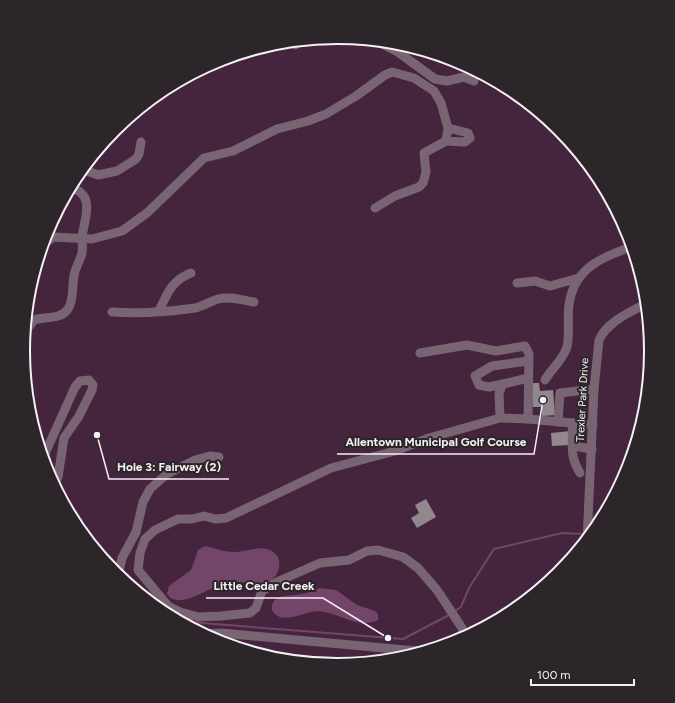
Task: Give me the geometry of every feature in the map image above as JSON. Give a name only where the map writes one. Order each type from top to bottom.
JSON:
[{"type":"street","points":[[393,49],[435,79],[447,81],[464,77],[474,81]]},
{"type":"street","points":[[51,239],[54,237],[82,239],[102,238],[122,231],[131,226],[204,158],[233,151],[277,129],[308,121],[326,114],[356,96],[385,74],[392,72],[414,78],[428,86],[438,96],[448,128],[446,141]]},
{"type":"street","points":[[374,208],[395,196],[419,187],[425,177],[424,153],[446,141],[465,142],[470,138],[468,132],[448,128]]},
{"type":"street","points":[[89,172],[98,175],[117,171],[136,159],[139,154],[141,142]]},
{"type":"street","points":[[32,323],[34,320],[57,316],[68,310],[71,303],[74,275],[82,252],[86,201],[80,192],[76,190]]},
{"type":"street","points":[[545,380],[550,369],[562,358],[567,347],[569,305],[579,278],[588,267],[599,259],[627,248]]},
{"type":"street","points":[[159,311],[173,284],[181,277],[191,273]]},
{"type":"street","points":[[517,283],[535,281],[550,286],[579,278]]},
{"type":"street","points":[[112,312],[137,313],[203,306],[219,299],[233,298],[254,302]]},
{"type":"street","name":"Trexler Park Drive","points":[[588,529],[597,350],[602,334],[612,323],[641,306]]},
{"type":"street","points":[[420,353],[467,345],[496,351],[522,346],[527,348],[528,419]]},
{"type":"street","points":[[528,361],[492,366],[475,376],[479,386],[483,388],[528,378]]},
{"type":"street","points":[[46,451],[76,387],[80,381],[89,380],[93,385],[92,390],[79,416],[64,438],[57,478]]},
{"type":"street","points":[[500,418],[499,394],[503,384]]},
{"type":"street","points":[[558,422],[560,393],[594,389]]},
{"type":"street","points":[[463,632],[437,590],[413,563],[399,555],[383,550],[373,550],[349,560],[320,563],[262,591],[254,611],[221,616],[198,616],[180,612],[168,606],[142,576],[138,563],[146,539],[155,530],[178,519],[192,519],[204,516],[226,518],[331,468],[395,451],[429,438],[500,418],[593,425]]},
{"type":"street","points":[[572,423],[573,446],[571,451],[574,463],[580,473]]},
{"type":"street","points":[[573,446],[592,449]]},
{"type":"street","points":[[120,569],[122,558],[136,532],[143,502],[150,489],[167,474],[195,460],[210,456],[219,456]]},
{"type":"street","points":[[214,633],[410,650]]},
{"type":"shaded area","points":[[338,44],[378,47],[417,54],[436,60],[455,67],[491,85],[540,120],[569,149],[581,164],[604,198],[613,215],[622,234],[635,272],[644,331],[645,352],[642,392],[635,431],[629,450],[622,469],[604,505],[569,554],[540,583],[525,595],[491,618],[474,627],[455,636],[417,649],[358,658],[338,659],[297,656],[258,649],[239,643],[220,636],[184,618],[135,583],[106,554],[94,539],[71,505],[62,488],[53,469],[40,431],[31,372],[30,352],[33,311],[40,272],[46,253],[53,234],[71,198],[106,149],[135,120],[150,108],[184,85],[201,76],[220,67],[258,54],[317,45]]},
{"type":"shaded area","points":[[205,546],[230,552],[239,552],[257,548],[269,549],[278,557],[278,570],[276,575],[266,583],[253,584],[227,582],[187,599],[172,599],[167,594],[169,586],[191,570],[198,550]]},
{"type":"shaded area","points":[[320,588],[336,590],[357,605],[375,611],[378,614],[378,620],[370,623],[355,622],[333,614],[318,611],[287,618],[276,615],[272,610],[275,600],[282,596],[305,594]]},
{"type":"building","points":[[531,383],[539,383],[540,391],[553,390],[555,415],[542,416],[541,407],[533,407]]},
{"type":"building","points":[[570,431],[571,445],[552,446],[551,433]]},
{"type":"building","points":[[426,499],[436,517],[417,528],[411,518],[419,513],[415,505]]},
{"type":"waterway","points":[[455,611],[461,607],[469,588],[494,549],[562,533],[585,534]]},
{"type":"waterway","points":[[192,622],[403,639],[449,615]]},
{"type":"place","name":"Allentown Municipal Golf Course","points":[[543,400]]},
{"type":"place","name":"Hole 3: Fairway (2)","points":[[97,435]]},
{"type":"place","name":"Little Cedar Creek","points":[[388,638]]}]
